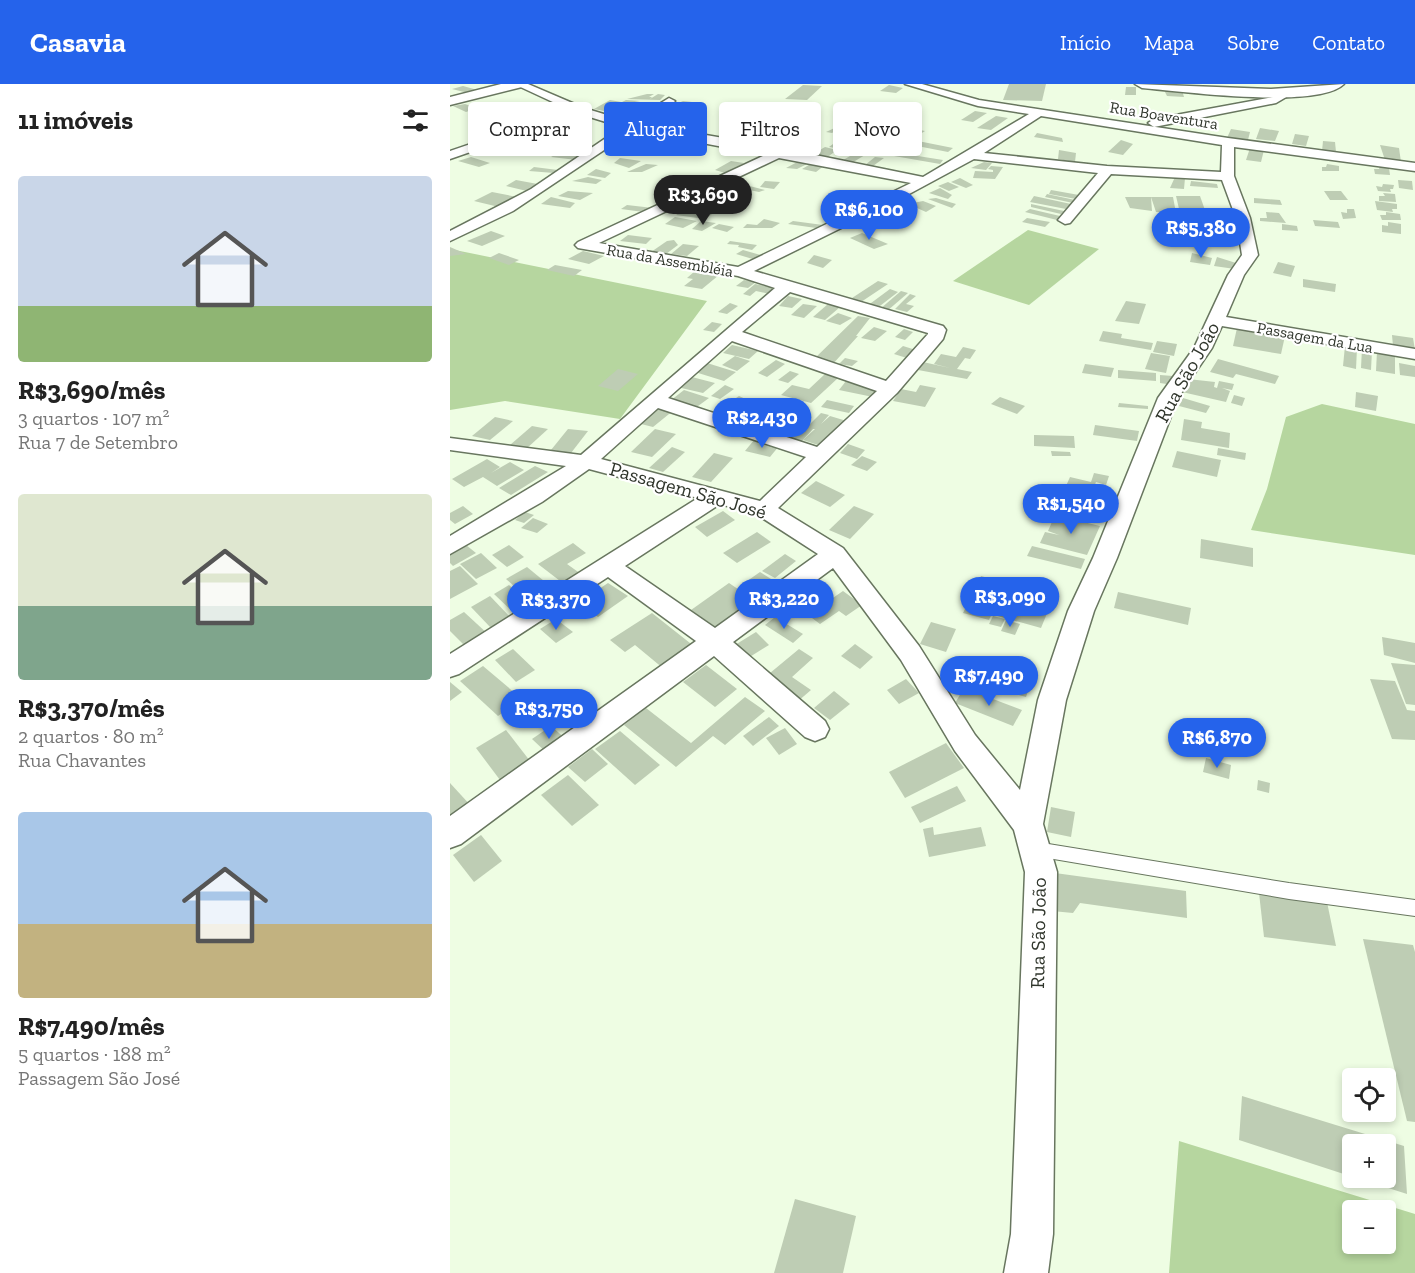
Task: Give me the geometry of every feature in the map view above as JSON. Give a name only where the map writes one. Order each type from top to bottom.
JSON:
[{"type":"street","points":[[450,101],[518,84],[561,102]]},
{"type":"street","name":"Rua Boaventura","points":[[910,84],[978,103],[1228,142],[1415,167]]},
{"type":"street","points":[[1142,84],[1287,93],[1316,91],[1337,84]]},
{"type":"street","points":[[1134,127],[1276,100],[1287,93]]},
{"type":"street","name":"Rua da Assembléia","points":[[772,156],[583,245],[740,272],[924,181],[1040,112]]},
{"type":"street","name":"Rua São João","points":[[1026,1273],[1032,1234],[1041,872],[1031,836],[1052,700],[1081,612],[1105,558],[1168,398],[1203,348],[1236,276],[1250,255],[1243,218],[1227,176],[1228,142]]},
{"type":"street","points":[[450,237],[486,222],[534,195],[604,145]]},
{"type":"street","points":[[450,156],[468,150]]},
{"type":"street","points":[[971,155],[1107,170],[1227,176]]},
{"type":"street","points":[[801,156],[924,181]]},
{"type":"street","points":[[1065,220],[1107,170]]},
{"type":"street","points":[[740,272],[937,330],[938,335],[890,389],[764,509]]},
{"type":"street","points":[[450,546],[534,497],[586,462],[729,334],[786,287]]},
{"type":"street","name":"Passagem da Lua","points":[[1215,320],[1415,354]]},
{"type":"street","points":[[729,334],[890,389]]},
{"type":"street","points":[[654,400],[821,455]]},
{"type":"street","name":"Passagem São José","points":[[450,444],[586,462],[764,509],[835,554],[910,653],[965,743],[1031,836]]},
{"type":"street","points":[[450,667],[610,567],[717,496]]},
{"type":"street","points":[[450,834],[835,554]]},
{"type":"street","points":[[610,567],[716,642],[815,729]]},
{"type":"lane","points":[[1031,836],[1278,890],[1415,908]]},
{"type":"green space","points":[[1028,230],[1099,249],[1029,305],[953,281]]},
{"type":"green space","points":[[450,249],[707,301],[620,419],[505,401],[450,410]]},
{"type":"green space","points":[[1322,404],[1415,424],[1415,555],[1251,530],[1267,489],[1286,417]]},
{"type":"green space","points":[[1179,1141],[1370,1200],[1342,1200],[1342,1254],[1396,1254],[1396,1208],[1415,1214],[1415,1273],[1169,1273]]},
{"type":"building","points":[[1009,84],[1046,84],[1042,101],[1003,100]]},
{"type":"building","points":[[803,85],[822,86],[807,100],[785,99]]},
{"type":"building","points":[[889,85],[903,88],[896,93],[880,91]]},
{"type":"building","points":[[463,86],[481,91],[472,94],[452,89]]},
{"type":"building","points":[[1126,87],[1136,87],[1136,95],[1125,95]]},
{"type":"building","points":[[1164,90],[1182,90],[1184,97],[1167,96]]},
{"type":"building","points":[[654,94],[649,97],[652,97],[650,99],[658,94],[665,95],[660,100],[627,99]]},
{"type":"building","points":[[604,103],[604,111],[594,109]]},
{"type":"building","points":[[468,105],[468,111],[466,112],[453,106]]},
{"type":"building","points":[[975,111],[987,113],[973,122],[961,120]]},
{"type":"building","points":[[996,116],[1008,118],[991,130],[977,128]]},
{"type":"building","points":[[1260,128],[1279,131],[1275,141],[1256,139]]},
{"type":"building","points":[[1231,129],[1250,132],[1248,140],[1227,138]]},
{"type":"building","points":[[1037,133],[1062,138],[1063,142],[1034,137]]},
{"type":"building","points":[[1295,134],[1309,136],[1306,146],[1292,144]]},
{"type":"building","points":[[1121,140],[1133,144],[1123,155],[1108,152]]},
{"type":"building","points":[[1323,141],[1335,142],[1336,152],[1322,151]]},
{"type":"building","points":[[922,142],[953,148],[948,152],[922,147]]},
{"type":"building","points":[[1380,145],[1399,148],[1401,162],[1385,160]]},
{"type":"building","points":[[825,147],[833,149],[833,153],[825,159],[810,156],[821,156],[821,149]]},
{"type":"building","points":[[1250,148],[1264,150],[1261,162],[1246,160]]},
{"type":"building","points":[[1059,150],[1076,153],[1075,162],[1058,159]]},
{"type":"building","points":[[553,156],[582,156],[577,160],[551,157]]},
{"type":"building","points":[[850,156],[863,156],[850,164],[840,162]]},
{"type":"building","points":[[894,156],[918,156],[943,160],[940,164]]},
{"type":"building","points":[[471,157],[490,163],[479,167],[458,161]]},
{"type":"building","points":[[875,157],[884,158],[873,166],[865,165]]},
{"type":"building","points":[[620,158],[641,161],[629,168],[614,163]]},
{"type":"building","points":[[803,159],[811,162],[797,169],[786,168]]},
{"type":"building","points":[[731,161],[744,163],[725,173],[715,170]]},
{"type":"building","points":[[814,162],[825,165],[816,172],[802,169]]},
{"type":"building","points":[[984,162],[992,163],[986,170],[971,168]]},
{"type":"building","points":[[646,164],[658,165],[642,172],[627,172]]},
{"type":"building","points":[[1327,164],[1339,166],[1339,171],[1322,171],[1322,167],[1326,167]]},
{"type":"building","points":[[991,166],[1003,167],[995,179],[973,178],[975,171],[993,172],[988,169]]},
{"type":"building","points":[[1380,166],[1389,168],[1390,175],[1375,174],[1374,169],[1379,169]]},
{"type":"building","points":[[534,167],[558,170],[554,173],[529,171]]},
{"type":"building","points":[[596,169],[611,173],[605,178],[587,175]]},
{"type":"building","points":[[588,177],[602,180],[596,184],[572,181]]},
{"type":"building","points":[[1175,177],[1185,178],[1184,189],[1170,188]]},
{"type":"building","points":[[960,178],[973,185],[966,188],[951,182]]},
{"type":"building","points":[[516,180],[543,185],[531,192],[506,186]]},
{"type":"building","points":[[1398,180],[1412,181],[1413,190],[1399,188]]},
{"type":"building","points":[[765,181],[780,182],[774,189],[760,187]]},
{"type":"building","points":[[1191,181],[1217,184],[1218,188],[1190,186]]},
{"type":"building","points":[[948,182],[959,187],[949,191],[938,186]]},
{"type":"building","points":[[742,184],[765,190],[759,192],[735,187]]},
{"type":"building","points":[[1383,184],[1394,185],[1393,189],[1390,189],[1391,192],[1378,191],[1376,186],[1382,187]]},
{"type":"building","points":[[940,188],[952,195],[948,199],[929,193]]},
{"type":"building","points":[[1051,190],[1079,195],[1076,199],[1049,194]]},
{"type":"building","points":[[568,191],[593,193],[580,200],[558,196]]},
{"type":"building","points":[[1324,191],[1341,191],[1348,200],[1330,200]]},
{"type":"building","points":[[492,192],[517,197],[499,207],[474,201]]},
{"type":"building","points":[[1383,193],[1395,194],[1396,202],[1379,201],[1379,196],[1385,196]]},
{"type":"building","points":[[1047,194],[1075,200],[1073,203],[1045,197]]},
{"type":"building","points":[[1034,196],[1071,204],[1066,209],[1030,202]]},
{"type":"building","points":[[1176,196],[1200,196],[1206,213],[1180,213]]},
{"type":"building","points":[[551,197],[575,203],[570,208],[541,204]]},
{"type":"building","points":[[1125,197],[1151,197],[1152,211],[1130,208]]},
{"type":"building","points":[[1151,197],[1173,197],[1176,213],[1156,212]]},
{"type":"building","points":[[709,198],[728,202],[719,207],[701,204]]},
{"type":"building","points":[[936,198],[956,204],[952,208],[928,199]]},
{"type":"building","points":[[1254,198],[1280,200],[1282,205],[1254,203]]},
{"type":"building","points":[[923,201],[936,206],[926,212],[908,204]]},
{"type":"building","points":[[1375,201],[1397,204],[1397,209],[1392,209],[1393,212],[1377,210]]},
{"type":"building","points":[[1031,204],[1064,211],[1061,214],[1031,207]]},
{"type":"building","points":[[627,205],[653,208],[651,213],[621,209]]},
{"type":"building","points":[[1030,209],[1060,216],[1057,220],[1025,212]]},
{"type":"building","points":[[1347,209],[1354,209],[1356,218],[1343,219],[1341,212],[1347,213]]},
{"type":"building","points":[[682,211],[712,214],[705,219],[676,215]]},
{"type":"building","points":[[1266,212],[1279,213],[1286,223],[1260,221],[1260,218],[1267,218]]},
{"type":"building","points":[[1386,212],[1400,214],[1401,220],[1382,220],[1380,215],[1386,215]]},
{"type":"building","points":[[675,217],[697,221],[683,228],[665,224]]},
{"type":"building","points":[[1027,218],[1050,222],[1045,227],[1022,222]]},
{"type":"building","points":[[764,219],[780,223],[772,228],[743,228],[747,224],[757,225]]},
{"type":"building","points":[[1313,220],[1338,222],[1340,228],[1315,226]]},
{"type":"building","points":[[701,221],[716,223],[702,231],[692,229]]},
{"type":"building","points":[[793,221],[823,225],[823,229],[788,224]]},
{"type":"building","points":[[1388,222],[1401,224],[1401,234],[1382,232],[1382,225],[1388,226]]},
{"type":"building","points":[[719,224],[734,227],[727,232],[712,228]]},
{"type":"building","points":[[1282,224],[1297,226],[1298,231],[1282,230]]},
{"type":"building","points":[[491,231],[505,236],[482,246],[467,241]]},
{"type":"building","points":[[862,233],[888,244],[874,249],[850,238]]},
{"type":"building","points":[[628,235],[652,238],[646,244],[620,241]]},
{"type":"building","points":[[674,240],[678,245],[666,254],[651,252],[667,241]]},
{"type":"building","points":[[730,241],[757,245],[752,250],[738,247],[739,245],[727,244]]},
{"type":"building","points":[[683,244],[699,246],[687,256],[671,254]]},
{"type":"building","points":[[450,247],[466,254],[450,256]]},
{"type":"building","points":[[743,250],[764,256],[756,260],[736,254]]},
{"type":"building","points":[[583,251],[604,256],[589,264],[568,259]]},
{"type":"building","points":[[499,253],[519,260],[509,265],[489,258]]},
{"type":"building","points":[[1192,253],[1212,258],[1210,265],[1190,262]]},
{"type":"building","points":[[814,255],[832,260],[823,268],[807,263]]},
{"type":"building","points":[[1217,257],[1236,263],[1235,269],[1214,266]]},
{"type":"building","points":[[1278,262],[1295,266],[1291,277],[1273,273]]},
{"type":"building","points":[[555,265],[582,270],[574,276],[547,270]]},
{"type":"building","points":[[695,271],[719,275],[702,289],[684,286],[693,279],[687,278]]},
{"type":"building","points":[[1303,279],[1336,284],[1335,292],[1303,287]]},
{"type":"building","points":[[744,280],[756,282],[748,288],[736,286]]},
{"type":"building","points":[[878,281],[888,284],[861,302],[852,298]]},
{"type":"building","points":[[755,284],[776,288],[770,294],[756,291],[750,296],[743,294]]},
{"type":"building","points":[[890,289],[898,292],[876,309],[867,306]]},
{"type":"building","points":[[901,291],[908,293],[887,311],[880,309]]},
{"type":"building","points":[[910,294],[916,296],[906,304],[914,306],[907,312],[895,309]]},
{"type":"building","points":[[788,296],[802,299],[792,308],[779,306]]},
{"type":"building","points":[[1126,301],[1146,304],[1139,324],[1115,321]]},
{"type":"building","points":[[730,303],[738,306],[727,314],[718,312]]},
{"type":"building","points":[[803,304],[817,306],[804,318],[791,315]]},
{"type":"building","points":[[828,304],[840,307],[825,320],[813,317]]},
{"type":"building","points":[[838,313],[852,318],[840,325],[826,321]]},
{"type":"building","points":[[858,316],[870,318],[856,336],[858,336],[832,365],[812,361]]},
{"type":"building","points":[[712,322],[722,324],[714,332],[703,330]]},
{"type":"building","points":[[874,327],[887,331],[875,341],[861,338]]},
{"type":"building","points":[[1237,328],[1285,336],[1281,354],[1233,346]]},
{"type":"building","points":[[904,329],[913,332],[905,340],[895,337]]},
{"type":"building","points":[[1103,331],[1122,334],[1121,338],[1153,343],[1151,350],[1099,341]]},
{"type":"building","points":[[1392,335],[1413,338],[1415,350],[1393,346]]},
{"type":"building","points":[[1157,341],[1177,344],[1174,356],[1153,352]]},
{"type":"building","points":[[732,345],[758,351],[749,359],[723,353]]},
{"type":"building","points":[[903,346],[919,351],[910,359],[894,354]]},
{"type":"building","points":[[1345,346],[1357,348],[1356,369],[1343,366]]},
{"type":"building","points":[[963,347],[976,350],[970,359],[965,358],[957,369],[972,372],[967,379],[918,370],[923,362],[950,368],[934,364],[941,354],[956,357]]},
{"type":"building","points":[[1362,348],[1372,350],[1371,370],[1361,368]]},
{"type":"building","points":[[1377,351],[1395,354],[1395,374],[1376,371]]},
{"type":"building","points":[[1151,353],[1170,356],[1166,373],[1145,369]]},
{"type":"building","points":[[735,356],[750,361],[737,371],[722,365]]},
{"type":"building","points":[[845,358],[858,361],[852,366],[839,364]]},
{"type":"building","points":[[1218,359],[1279,376],[1275,384],[1236,374],[1233,378],[1210,372]]},
{"type":"building","points":[[776,360],[785,364],[767,377],[758,373]]},
{"type":"building","points":[[707,363],[736,372],[724,381],[695,372]]},
{"type":"building","points":[[1399,363],[1415,366],[1415,377],[1400,375]]},
{"type":"building","points":[[1085,364],[1114,368],[1111,377],[1082,373]]},
{"type":"building","points":[[618,369],[638,374],[618,391],[598,386]]},
{"type":"building","points":[[1118,370],[1156,373],[1156,381],[1118,378]]},
{"type":"building","points":[[790,371],[799,374],[788,383],[778,380]]},
{"type":"building","points":[[825,374],[838,378],[811,403],[781,395],[792,385],[809,389]]},
{"type":"building","points":[[1160,375],[1173,376],[1173,385],[1160,383]]},
{"type":"building","points":[[688,376],[715,383],[703,393],[677,387]]},
{"type":"building","points":[[1188,379],[1215,382],[1214,387],[1217,388],[1219,381],[1234,384],[1232,390],[1222,388],[1230,391],[1226,402],[1182,392]]},
{"type":"building","points":[[846,381],[880,388],[873,397],[839,390]]},
{"type":"building","points":[[725,385],[734,389],[720,399],[711,396]]},
{"type":"building","points":[[920,385],[936,388],[925,407],[893,401],[901,389],[916,392]]},
{"type":"building","points":[[684,390],[709,398],[694,409],[670,401]]},
{"type":"building","points":[[1356,392],[1378,396],[1376,411],[1355,407]]},
{"type":"building","points":[[1234,395],[1245,398],[1242,406],[1231,403]]},
{"type":"building","points":[[739,396],[752,402],[728,418],[715,412]]},
{"type":"building","points":[[1000,397],[1025,406],[1017,414],[991,404]]},
{"type":"building","points":[[1183,398],[1210,406],[1206,413],[1179,406]]},
{"type":"building","points":[[827,400],[854,406],[849,413],[821,407]]},
{"type":"building","points":[[1119,403],[1148,406],[1148,409],[1118,407]]},
{"type":"building","points":[[658,406],[674,410],[653,427],[637,423]]},
{"type":"building","points":[[761,410],[779,415],[765,429],[746,424]]},
{"type":"building","points":[[821,413],[829,415],[821,424],[830,416],[850,422],[824,447],[803,440],[815,429],[813,429],[801,442],[787,438],[799,425],[806,428]]},
{"type":"building","points":[[495,417],[513,421],[490,440],[472,436]]},
{"type":"building","points":[[1184,419],[1202,422],[1201,428],[1230,433],[1229,448],[1181,440]]},
{"type":"building","points":[[1095,425],[1139,431],[1137,441],[1093,435]]},
{"type":"building","points":[[532,426],[548,429],[526,449],[510,445]]},
{"type":"building","points":[[568,429],[588,431],[571,453],[551,450]]},
{"type":"building","points":[[655,429],[676,434],[652,457],[631,452]]},
{"type":"building","points":[[1034,435],[1074,436],[1075,448],[1034,446]]},
{"type":"building","points":[[754,440],[779,446],[770,457],[745,451]]},
{"type":"building","points":[[848,444],[865,450],[857,459],[840,453]]},
{"type":"building","points":[[672,447],[685,452],[663,472],[649,468]]},
{"type":"building","points":[[1218,448],[1246,453],[1245,460],[1217,455]]},
{"type":"building","points":[[1051,451],[1070,452],[1071,456],[1052,456]]},
{"type":"building","points":[[1177,451],[1221,460],[1217,477],[1172,467]]},
{"type":"building","points":[[714,453],[733,458],[711,482],[692,477]]},
{"type":"building","points":[[862,456],[877,462],[867,471],[851,465]]},
{"type":"building","points":[[487,459],[500,467],[491,473],[510,462],[524,470],[497,486],[483,477],[464,487],[452,479]]},
{"type":"building","points":[[535,466],[548,472],[511,495],[499,488]]},
{"type":"building","points":[[1094,473],[1109,476],[1106,485],[1096,482],[1092,493],[1066,486],[1070,477],[1091,482]]},
{"type":"building","points":[[816,481],[845,495],[830,507],[801,493]]},
{"type":"building","points":[[463,506],[473,514],[455,524],[450,520],[450,513]]},
{"type":"building","points":[[854,506],[874,514],[850,539],[829,530]]},
{"type":"building","points":[[723,511],[735,520],[707,537],[695,527]]},
{"type":"building","points":[[525,512],[534,515],[524,523],[515,520]]},
{"type":"building","points":[[1055,515],[1100,526],[1087,555],[1040,543],[1045,532],[1059,535],[1048,531]]},
{"type":"building","points":[[533,518],[548,524],[537,533],[521,528]]},
{"type":"building","points":[[757,532],[771,542],[737,563],[723,553]]},
{"type":"building","points":[[1201,539],[1253,548],[1253,567],[1200,558]]},
{"type":"building","points":[[573,543],[586,553],[567,564],[581,574],[564,584],[538,564]]},
{"type":"building","points":[[466,545],[476,553],[453,566],[450,563],[450,554]]},
{"type":"building","points":[[509,545],[524,557],[507,567],[492,555]]},
{"type":"building","points":[[1032,546],[1085,559],[1081,569],[1027,556]]},
{"type":"building","points":[[481,553],[497,568],[476,579],[460,564]]},
{"type":"building","points":[[785,554],[796,561],[775,578],[762,571]]},
{"type":"building","points":[[460,566],[478,584],[450,599],[450,571]]},
{"type":"building","points":[[527,567],[544,581],[523,594],[506,579]]},
{"type":"building","points":[[760,572],[779,584],[759,599],[740,586]]},
{"type":"building","points":[[981,576],[1006,583],[989,620],[963,613]]},
{"type":"building","points":[[608,583],[628,596],[598,617],[578,603]]},
{"type":"building","points":[[729,583],[754,600],[716,627],[691,610]]},
{"type":"building","points":[[509,585],[532,606],[516,615],[494,594]]},
{"type":"building","points":[[820,587],[831,598],[805,613],[794,601]]},
{"type":"building","points":[[1005,590],[1028,595],[1024,604],[1048,611],[1041,628],[994,615]]},
{"type":"building","points":[[843,591],[862,605],[846,616],[839,611],[820,624],[808,615]]},
{"type":"building","points":[[1118,592],[1191,608],[1188,625],[1114,608]]},
{"type":"building","points":[[490,596],[510,617],[491,628],[471,607]]},
{"type":"building","points":[[464,612],[489,635],[467,648],[450,631],[450,620]]},
{"type":"building","points":[[652,613],[695,647],[664,669],[635,645],[625,652],[610,640]]},
{"type":"building","points":[[993,616],[1005,619],[1001,627],[989,624]]},
{"type":"building","points":[[775,617],[803,634],[793,643],[765,625]]},
{"type":"building","points":[[556,619],[573,632],[556,643],[540,629]]},
{"type":"building","points":[[1006,620],[1020,624],[1015,635],[1001,631]]},
{"type":"building","points":[[931,622],[956,629],[946,652],[920,644]]},
{"type":"building","points":[[756,632],[769,645],[748,658],[735,645]]},
{"type":"building","points":[[1382,637],[1415,643],[1415,663],[1384,655]]},
{"type":"building","points":[[855,644],[873,657],[860,669],[841,656]]},
{"type":"building","points":[[513,649],[535,670],[516,682],[495,660]]},
{"type":"building","points":[[799,649],[813,658],[792,677],[811,690],[797,702],[764,678]]},
{"type":"building","points":[[973,659],[1008,669],[1001,687],[966,677]]},
{"type":"building","points":[[1391,663],[1415,665],[1415,705],[1406,704]]},
{"type":"building","points":[[706,665],[737,689],[715,707],[683,682]]},
{"type":"building","points":[[483,666],[522,699],[498,716],[460,681]]},
{"type":"building","points":[[1012,670],[1033,676],[1026,697],[1004,691]]},
{"type":"building","points":[[906,679],[919,693],[899,704],[887,690]]},
{"type":"building","points":[[1370,679],[1395,681],[1407,710],[1415,711],[1415,740],[1392,739]]},
{"type":"building","points":[[450,682],[462,692],[450,701]]},
{"type":"building","points":[[964,688],[1022,710],[1013,726],[955,703]]},
{"type":"building","points":[[834,691],[850,704],[830,720],[814,708]]},
{"type":"building","points":[[745,697],[765,711],[725,745],[713,736],[676,767],[624,725],[646,708],[691,743]]},
{"type":"building","points":[[769,717],[779,726],[753,746],[743,736]]},
{"type":"building","points":[[551,726],[567,740],[548,754],[532,739]]},
{"type":"building","points":[[785,728],[797,744],[779,755],[766,738]]},
{"type":"building","points":[[506,730],[530,761],[500,780],[476,748]]},
{"type":"building","points":[[620,731],[660,765],[635,785],[595,749]]},
{"type":"building","points":[[946,743],[964,768],[905,798],[889,772]]},
{"type":"building","points":[[592,749],[608,764],[585,782],[568,767]]},
{"type":"building","points":[[1206,758],[1231,765],[1229,779],[1203,772]]},
{"type":"building","points":[[568,775],[599,805],[572,826],[541,795]]},
{"type":"building","points":[[1258,780],[1270,783],[1269,793],[1257,790]]},
{"type":"building","points":[[450,783],[472,807],[450,821]]},
{"type":"building","points":[[957,786],[966,801],[920,823],[911,807]]},
{"type":"building","points":[[1051,807],[1075,812],[1071,837],[1047,832]]},
{"type":"building","points":[[933,827],[934,835],[981,827],[986,846],[929,857],[923,829]]},
{"type":"building","points":[[481,835],[502,861],[474,882],[453,855]]},
{"type":"building","points":[[1055,873],[1186,891],[1187,918],[1080,903],[1073,913],[1052,911]]},
{"type":"building","points":[[1259,893],[1327,902],[1336,946],[1264,937]]},
{"type":"building","points":[[1363,939],[1413,945],[1415,952],[1415,1122],[1407,1121]]},
{"type":"building","points":[[1242,1096],[1365,1134],[1342,1134],[1342,1173],[1239,1140]]},
{"type":"building","points":[[1396,1144],[1404,1146],[1407,1194],[1388,1188],[1396,1188]]},
{"type":"building","points":[[795,1199],[856,1216],[843,1273],[774,1273]]}]
